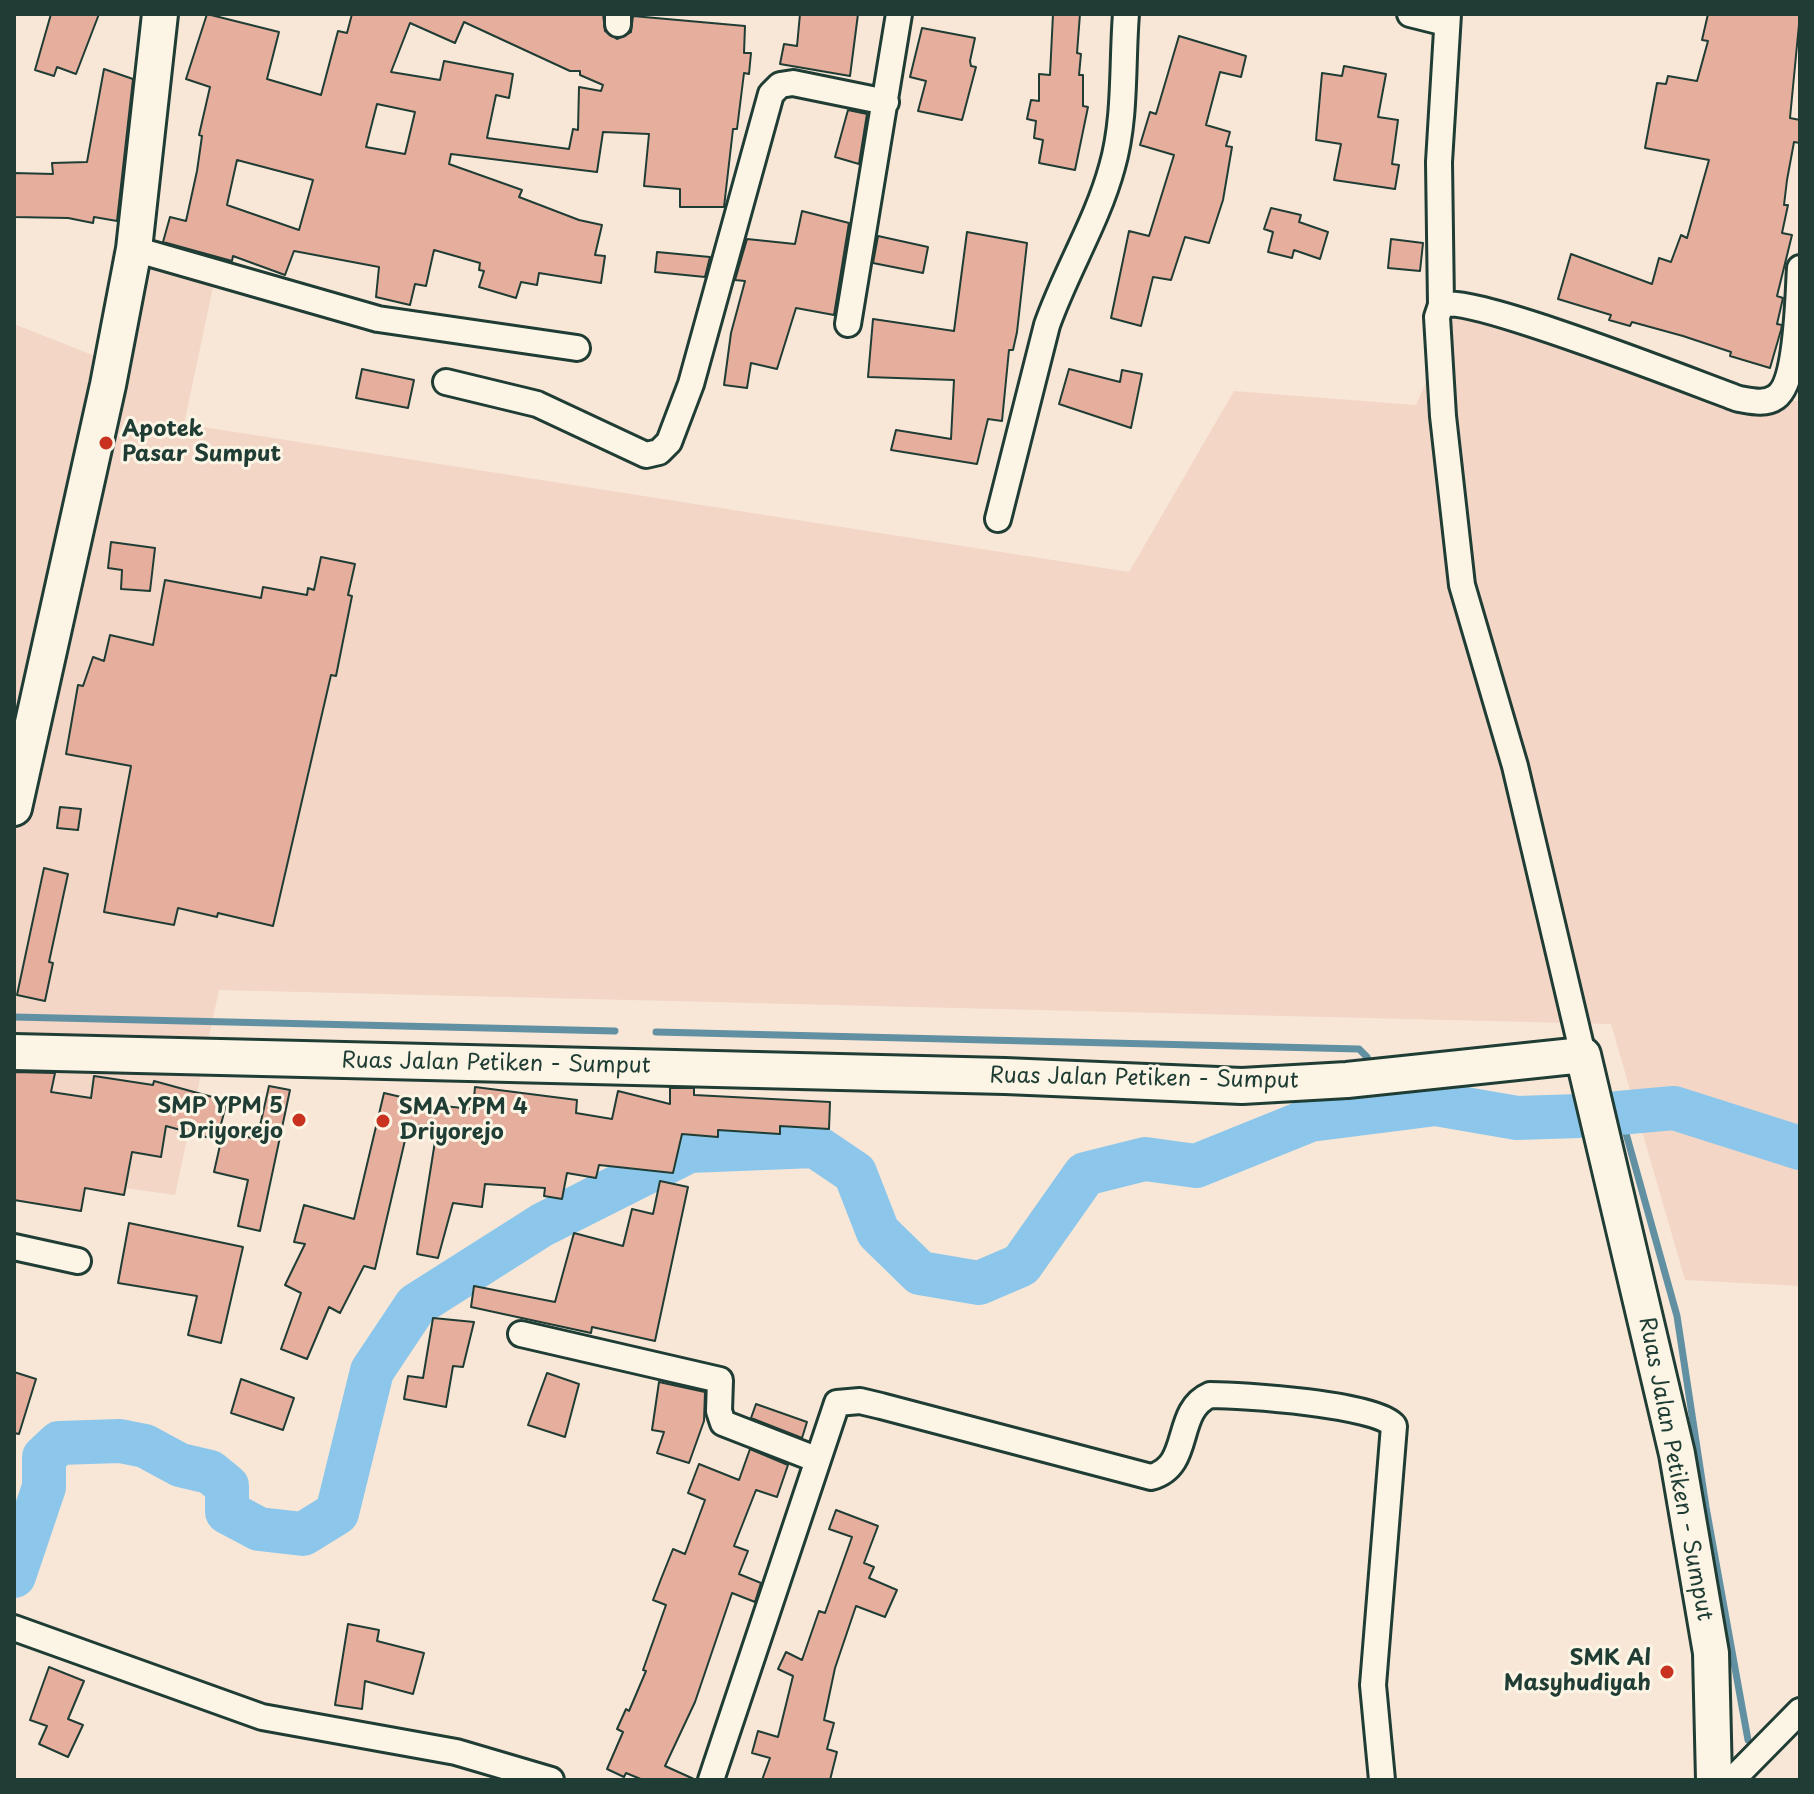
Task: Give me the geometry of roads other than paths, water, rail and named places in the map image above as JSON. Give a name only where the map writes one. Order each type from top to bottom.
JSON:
[{"type":"main road","points":[[14,808],[108,385],[134,249],[160,14]]},
{"type":"main road","name":"Ruas Jalan Petiken - Sumput","points":[[14,1052],[1005,1076],[1242,1086],[1347,1080],[1583,1055],[1677,1454],[1711,1653],[1714,1780]]},
{"type":"street","points":[[848,324],[899,14]]},
{"type":"street","points":[[998,519],[1047,325],[1095,220],[1113,164],[1126,14]]},
{"type":"street","points":[[1410,14],[1447,18],[1439,162],[1441,305],[1437,317],[1440,375],[1462,585],[1515,766],[1583,1055]]},
{"type":"street","points":[[446,382],[537,404],[646,455],[659,452],[669,442],[691,384],[771,94],[780,85],[793,83],[886,102]]},
{"type":"street","points":[[134,249],[378,319],[577,348]]},
{"type":"street","points":[[1441,305],[1460,303],[1739,399],[1762,402],[1777,397],[1788,380],[1800,268]]},
{"type":"street","points":[[14,1247],[78,1261]]},
{"type":"street","points":[[521,1334],[720,1380],[719,1411],[723,1423],[818,1460]]},
{"type":"street","points":[[711,1780],[834,1408],[842,1401],[881,1406],[1151,1477],[1162,1474],[1172,1465],[1191,1411],[1200,1399],[1210,1395],[1362,1410],[1388,1418],[1394,1426],[1373,1685],[1382,1780]]},
{"type":"street","points":[[14,1628],[248,1713],[306,1727],[456,1752],[551,1780]]},
{"type":"street","points":[[1732,1780],[1800,1711]]},
{"type":"waterway","points":[[14,1017],[615,1031]]},
{"type":"waterway","points":[[656,1032],[1359,1049],[1367,1057]]},
{"type":"waterway","points":[[1403,1095],[1414,1107]]},
{"type":"waterway","points":[[14,1576],[44,1487],[44,1457],[59,1443],[120,1441],[145,1446],[180,1465],[210,1472],[227,1486],[227,1512],[259,1529],[303,1534],[337,1513],[372,1371],[416,1305],[542,1225],[689,1151],[815,1146],[855,1173],[878,1232],[920,1273],[979,1283],[1021,1265],[1085,1174],[1145,1159],[1196,1166],[1310,1120],[1436,1104],[1517,1118],[1579,1116]]},
{"type":"waterway","points":[[1618,1113],[1674,1108],[1800,1148]]},
{"type":"waterway","points":[[1620,1112],[1677,1316],[1706,1507],[1748,1740]]},
{"type":"place","name":"Apotek Pasar Sumput","points":[[106,443]]},
{"type":"place","name":"SMP YPM 5 Driyorejo","points":[[299,1120]]},
{"type":"place","name":"SMA YPM 4 Driyorejo","points":[[383,1121]]},
{"type":"place","name":"SMK Al Masyhudiyah","points":[[1667,1672]]}]
